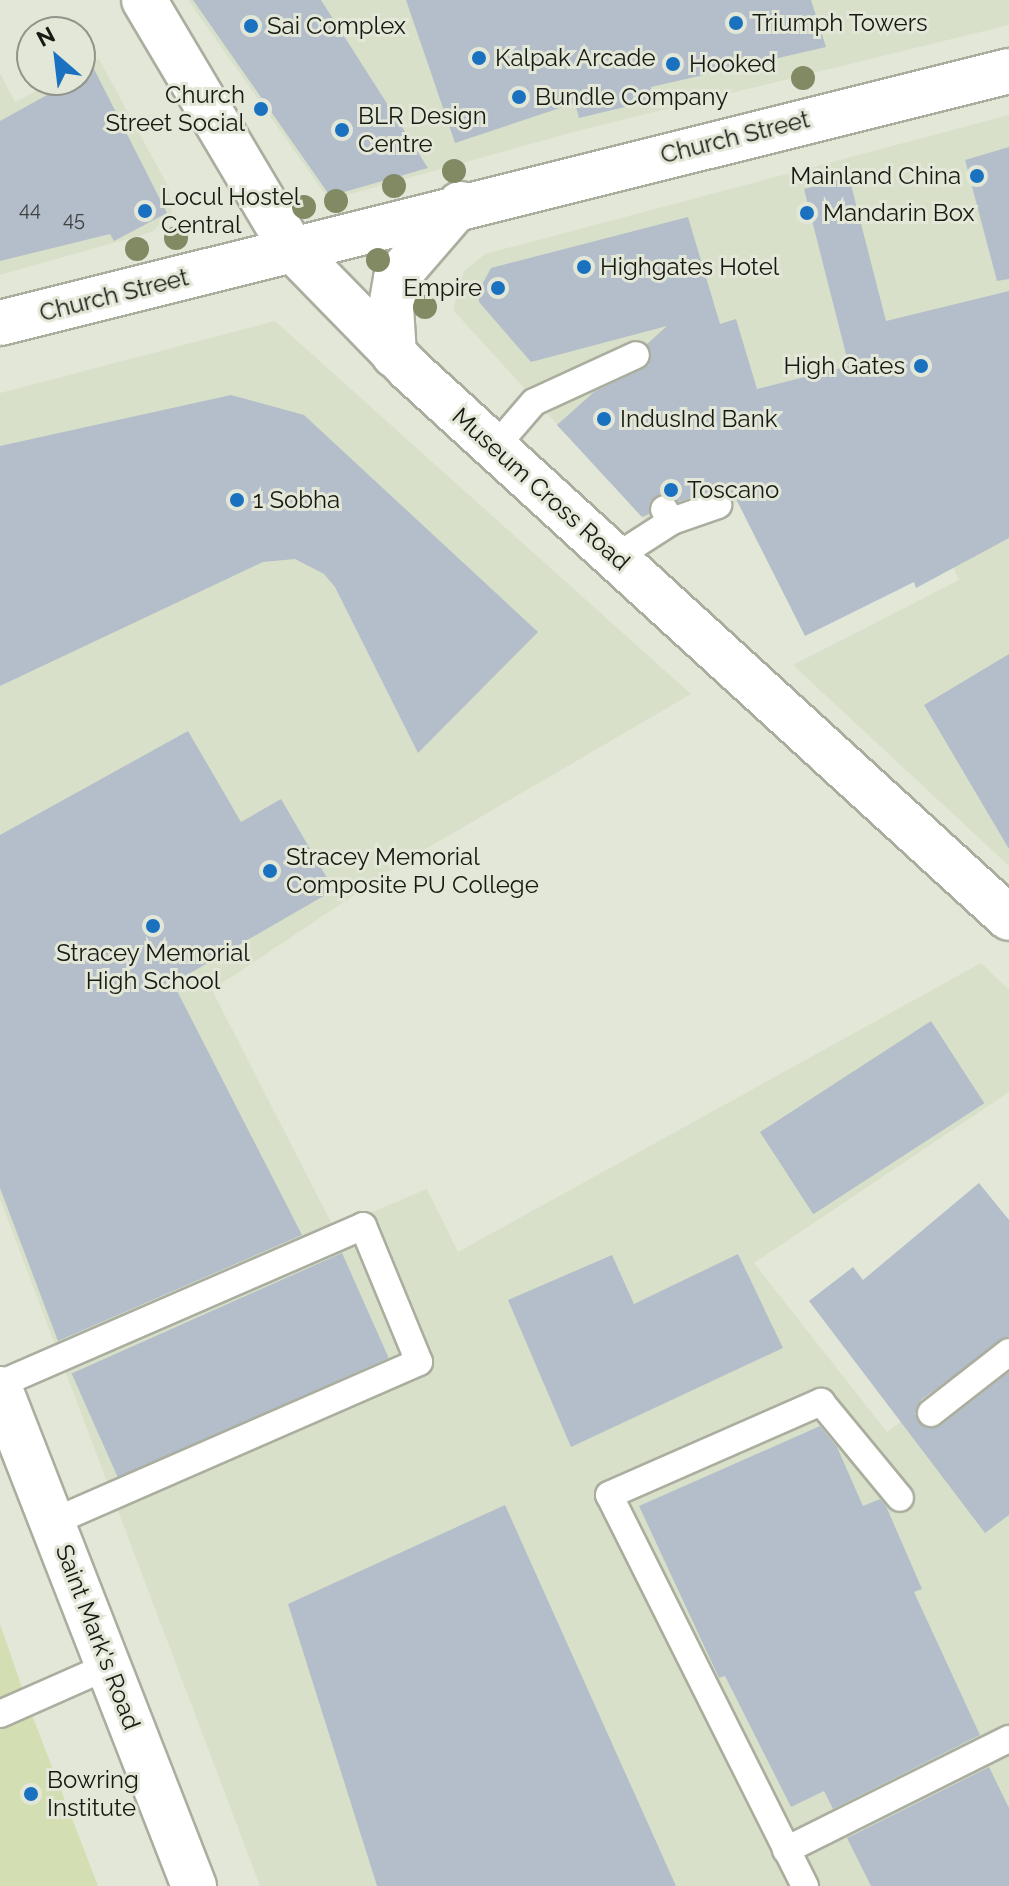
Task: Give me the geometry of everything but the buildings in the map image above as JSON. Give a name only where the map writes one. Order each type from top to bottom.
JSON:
[{"type":"street","name":"Museum Cross Road","points":[[144,0],[292,249],[394,355],[1009,918]]},
{"type":"street","name":"Church Street","points":[[0,323],[460,204],[1009,71]]},
{"type":"street","points":[[394,355],[391,307],[396,278],[460,204]]},
{"type":"street","name":"Saint Mark's Road","points":[[1,1391],[194,1886]]},
{"type":"lane","points":[[496,446],[534,402],[574,395],[636,355]]},
{"type":"lane","points":[[616,557],[668,515],[718,505]]},
{"type":"lane","points":[[1,1391],[363,1226],[419,1362],[53,1522]]},
{"type":"lane","points":[[931,1413],[1009,1352]]},
{"type":"lane","points":[[805,1886],[609,1495],[821,1402],[900,1498]]},
{"type":"lane","points":[[0,1714],[109,1666]]},
{"type":"lane","points":[[786,1850],[1009,1739]]},
{"type":"shaded area","points":[[188,0],[1009,0],[1009,25],[581,130],[329,200]]},
{"type":"shaded area","points":[[99,59],[168,186],[172,213],[152,232],[0,275],[0,73],[15,102],[27,96],[96,96],[96,61]]},
{"type":"shaded area","points":[[1009,115],[1009,866],[793,665],[959,580],[895,439],[657,534],[453,310],[464,271],[485,254]]},
{"type":"shaded area","points":[[275,321],[691,694],[402,863],[212,990],[334,1228],[427,1189],[458,1252],[981,963],[1009,990],[1009,1092],[754,1263],[887,1432],[1009,1341],[1009,1886],[260,1886],[0,1199],[0,393]]},
{"type":"green space","name":"Bowring Institute","points":[[0,1624],[27,1702],[98,1886],[0,1886]]},
{"type":"place","name":"Triumph Towers","points":[[736,23]]},
{"type":"place","name":"Sai Complex","points":[[251,26]]},
{"type":"place","name":"Kalpak Arcade","points":[[479,58]]},
{"type":"place","name":"Hooked","points":[[673,64]]},
{"type":"place","name":"Bundle Company","points":[[519,97]]},
{"type":"place","name":"Church Street Social","points":[[261,109]]},
{"type":"place","name":"BLR Design Centre","points":[[342,130]]},
{"type":"place","name":"Mainland China","points":[[977,176]]},
{"type":"place","name":"Locul Hostel Central","points":[[145,211]]},
{"type":"place","name":"Mandarin Box","points":[[807,213]]},
{"type":"place","name":"Highgates Hotel","points":[[584,267]]},
{"type":"place","name":"Empire","points":[[498,288]]},
{"type":"place","name":"High Gates","points":[[921,366]]},
{"type":"place","name":"IndusInd Bank","points":[[604,419]]},
{"type":"place","name":"Toscano","points":[[671,490]]},
{"type":"place","name":"1 Sobha","points":[[237,500]]},
{"type":"place","name":"Stracey Memorial Composite PU College","points":[[270,871]]},
{"type":"place","name":"Stracey Memorial High School","points":[[153,926]]},
{"type":"place","name":"Bowring Institute","points":[[31,1794]]}]
